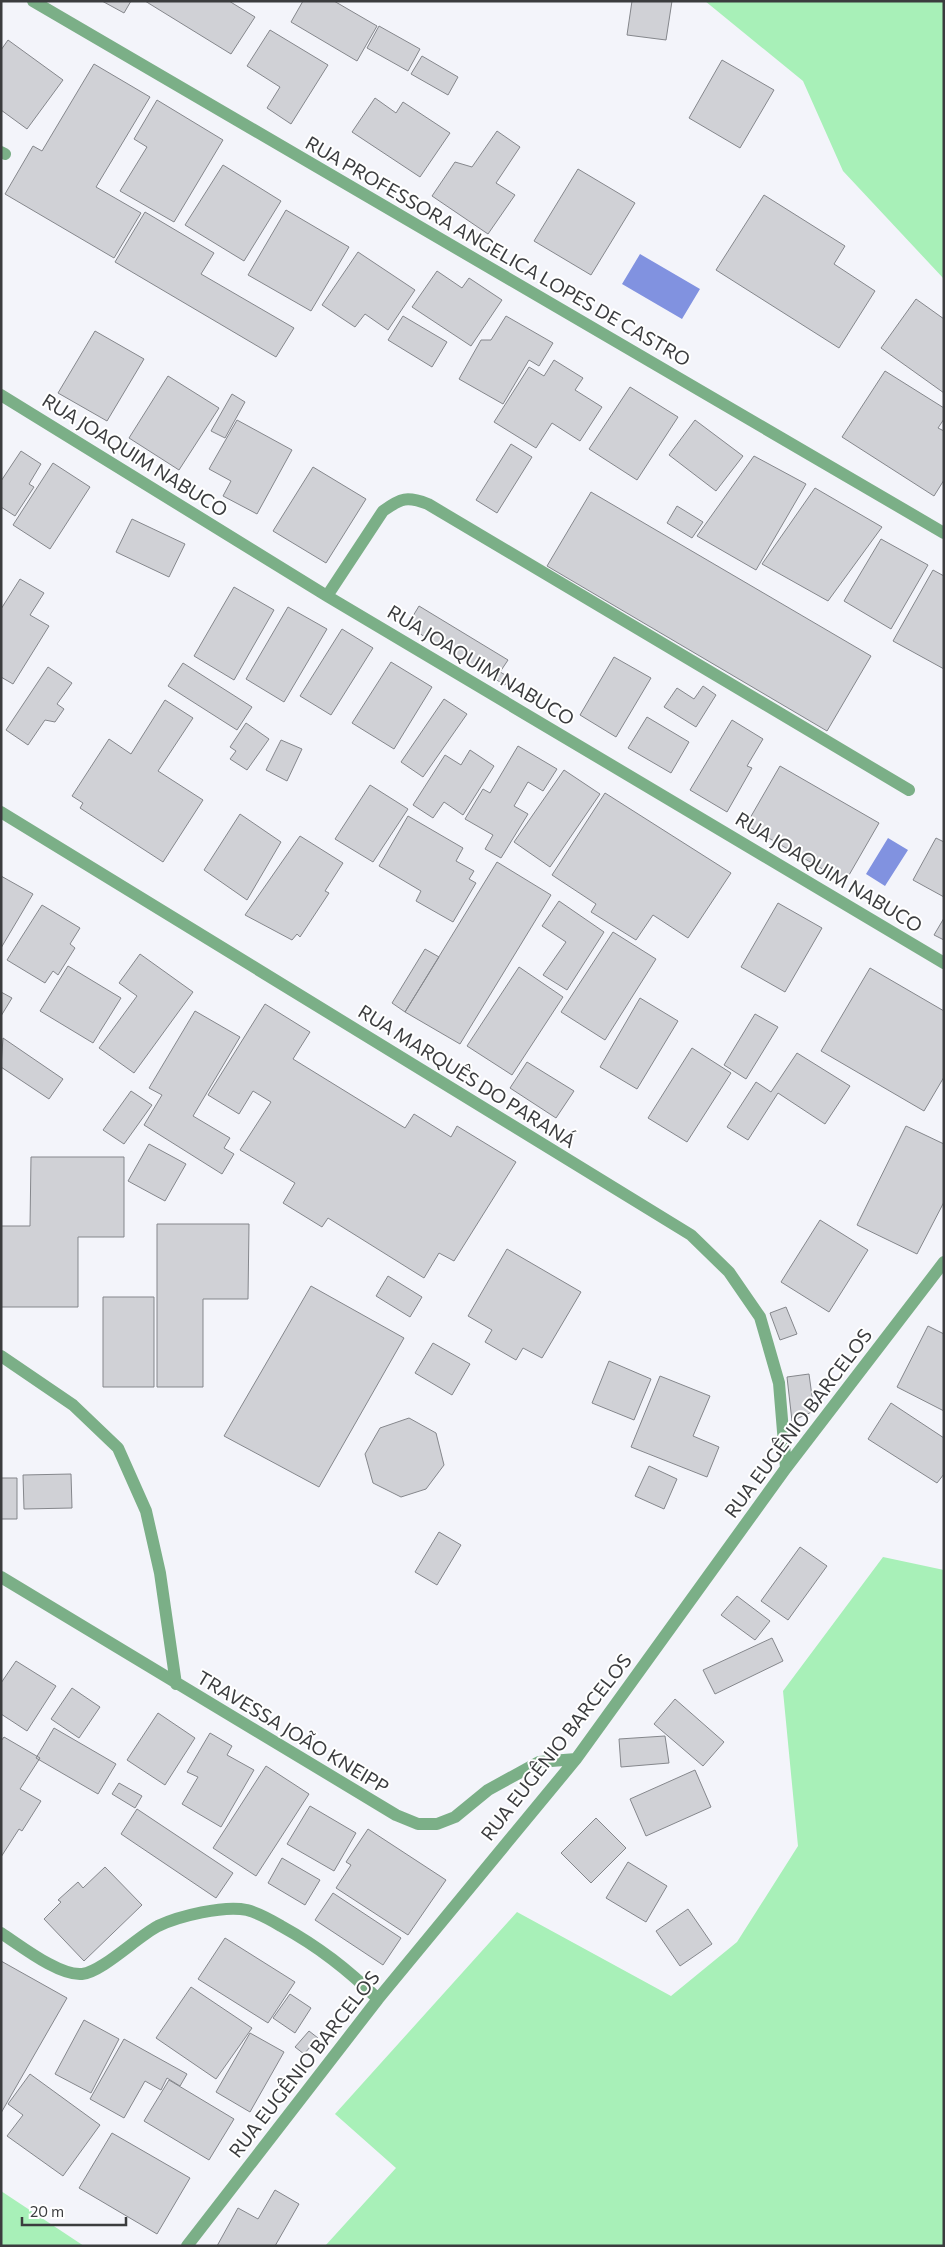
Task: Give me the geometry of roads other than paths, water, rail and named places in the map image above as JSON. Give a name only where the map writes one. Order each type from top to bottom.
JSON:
[{"type":"street","name":"RUA PROFESSORA ANGELICA LOPES DE CASTRO","points":[[33,1],[944,532]]},
{"type":"street","name":"RUA JOAQUIM NABUCO","points":[[1,395],[327,596],[944,963]]},
{"type":"street","points":[[327,596],[383,511],[395,502],[413,498],[428,504],[909,790]]},
{"type":"street","name":"RUA MARQUÊS DO PARANÁ","points":[[1,812],[691,1235],[729,1272],[760,1317],[778,1383],[786,1468]]},
{"type":"street","name":"RUA EUGÊNIO BARCELOS","points":[[187,2246],[378,1999],[576,1759],[786,1468],[944,1262]]},
{"type":"street","points":[[1,1356],[73,1405],[118,1448],[146,1511],[161,1582],[176,1684]]},
{"type":"street","name":"TRAVESSA JOÃO KNEIPP","points":[[1,1577],[396,1815],[418,1824],[437,1824],[455,1817],[488,1790],[539,1762],[576,1759]]},
{"type":"street","points":[[1,1933],[65,1972],[80,1974],[95,1972],[159,1926],[198,1913],[227,1908],[248,1910],[304,1939],[345,1968],[378,1999]]},
{"type":"water","points":[[640,254],[700,289],[682,319],[622,284]]},
{"type":"water","points":[[888,838],[908,850],[885,886],[866,874]]}]
